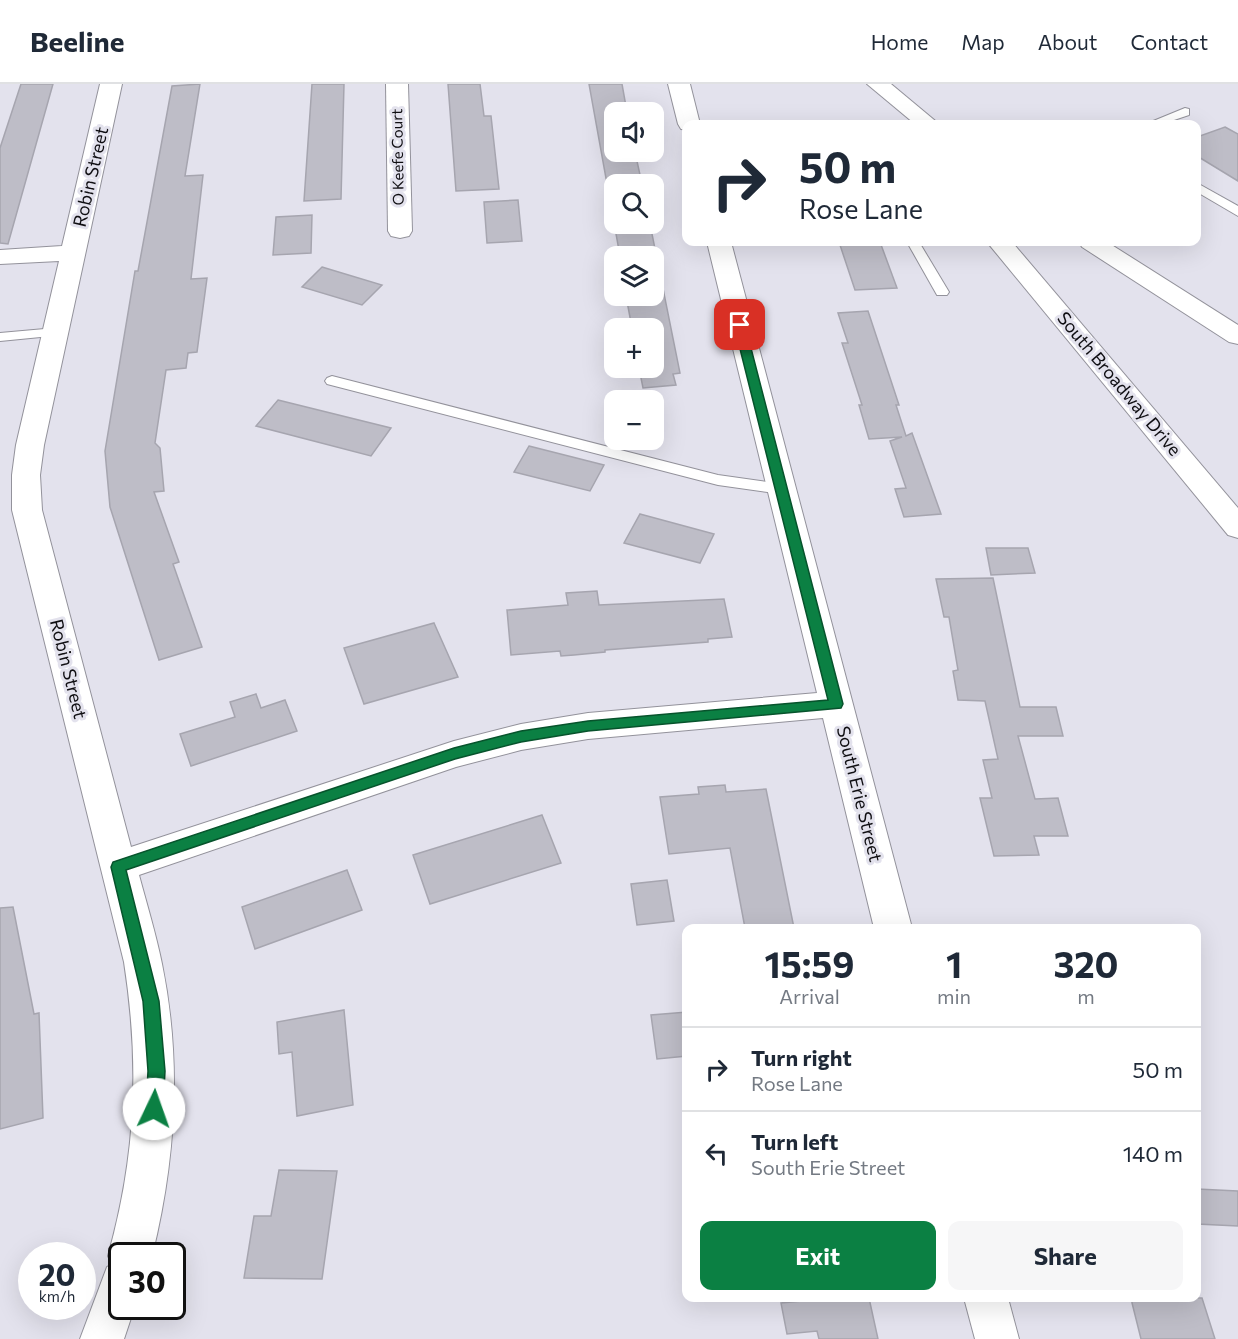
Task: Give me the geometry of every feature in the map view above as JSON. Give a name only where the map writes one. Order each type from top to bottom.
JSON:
[{"type":"street","name":"Robin Street","points":[[111,84],[30,446],[26,475],[27,510],[151,1001],[156,1071],[152,1147],[134,1242]]},
{"type":"street","name":"O Keefe Court","points":[[397,84],[400,231]]},
{"type":"street","points":[[679,84],[688,120]]},
{"type":"street","points":[[868,84],[894,120]]},
{"type":"street","points":[[878,84],[923,120]]},
{"type":"street","name":"South Erie Street","points":[[720,246],[892,924]]},
{"type":"street","name":"South Broadway Drive","points":[[1002,246],[1197,476],[1238,528]]},
{"type":"street","points":[[1097,246],[1238,336]]},
{"type":"street","points":[[0,257],[74,253]]},
{"type":"street","points":[[118,867],[454,754],[521,737],[588,726],[836,704]]},
{"type":"street","points":[[987,1302],[997,1339]]},
{"type":"street","points":[[102,1339],[109,1320]]},
{"type":"lane","points":[[1163,120],[1185,112]]},
{"type":"lane","points":[[1201,189],[1238,212]]},
{"type":"lane","points":[[915,246],[942,292]]},
{"type":"lane","points":[[0,337],[56,332]]},
{"type":"lane","points":[[332,381],[718,480],[782,489]]},
{"type":"building","points":[[21,84],[53,84],[8,244],[0,243],[0,148]]},
{"type":"building","points":[[200,84],[185,176],[203,175],[191,279],[207,278],[197,352],[188,353],[186,368],[166,370],[155,443],[160,448],[164,491],[154,492],[179,562],[173,564],[202,647],[159,660],[110,507],[105,451],[135,271],[138,271],[172,86]]},
{"type":"building","points":[[312,84],[344,84],[341,199],[304,201]]},
{"type":"building","points":[[448,84],[480,84],[484,116],[491,116],[499,189],[456,191]]},
{"type":"building","points":[[589,84],[622,84],[625,102],[604,102],[604,162],[637,162],[640,174],[605,174]]},
{"type":"building","points":[[1225,127],[1238,134],[1238,181],[1201,158],[1201,136]]},
{"type":"building","points":[[518,200],[522,241],[487,243],[484,202]]},
{"type":"building","points":[[312,215],[311,253],[273,255],[276,217]]},
{"type":"building","points":[[616,234],[652,234],[654,246],[618,246]]},
{"type":"building","points":[[840,246],[881,246],[897,288],[855,290]]},
{"type":"building","points":[[322,267],[382,285],[362,305],[302,287]]},
{"type":"building","points":[[664,294],[680,373],[673,374],[676,385],[643,388],[641,378],[664,378],[664,318],[630,318],[628,306],[664,306]]},
{"type":"building","points":[[868,311],[899,405],[896,405],[906,436],[912,433],[941,514],[904,517],[895,489],[906,488],[890,441],[902,437],[869,439],[859,405],[862,405],[842,343],[848,343],[838,313]]},
{"type":"building","points":[[278,400],[391,428],[371,456],[256,426]]},
{"type":"building","points":[[529,446],[604,465],[590,491],[514,472]]},
{"type":"building","points":[[640,514],[714,534],[700,563],[624,543]]},
{"type":"building","points":[[986,548],[1028,548],[1035,573],[991,575]]},
{"type":"building","points":[[993,578],[1020,707],[1056,707],[1063,736],[1018,736],[1035,799],[1058,798],[1068,836],[1034,836],[1039,855],[994,856],[980,798],[992,798],[983,760],[998,759],[985,701],[958,700],[953,671],[958,670],[949,617],[944,617],[936,579]]},
{"type":"building","points":[[597,591],[599,605],[724,599],[732,637],[708,639],[708,642],[605,650],[605,652],[574,655],[561,656],[560,651],[511,655],[507,610],[568,605],[566,593]]},
{"type":"building","points":[[434,623],[458,677],[364,704],[344,648]]},
{"type":"building","points":[[256,694],[261,708],[285,700],[297,731],[191,766],[180,734],[235,717],[230,702]]},
{"type":"building","points":[[725,785],[726,792],[766,789],[793,924],[744,924],[730,848],[669,854],[660,797],[699,794],[698,787]]},
{"type":"building","points":[[542,815],[561,863],[430,904],[413,855]]},
{"type":"building","points":[[347,870],[362,910],[255,949],[242,907]]},
{"type":"building","points":[[667,880],[674,921],[637,925],[631,884]]},
{"type":"building","points":[[13,907],[34,1014],[39,1013],[43,1118],[0,1129],[0,908]]},
{"type":"building","points":[[344,1010],[353,1105],[297,1116],[292,1052],[279,1054],[277,1022]]},
{"type":"building","points":[[682,1012],[682,1056],[657,1059],[651,1015]]},
{"type":"building","points":[[279,1170],[337,1171],[322,1279],[244,1278],[254,1216],[271,1216]]},
{"type":"building","points":[[1201,1189],[1238,1191],[1238,1226],[1201,1224]]},
{"type":"building","points":[[1202,1298],[1215,1339],[1141,1339],[1132,1303],[1201,1302]]},
{"type":"building","points":[[870,1302],[878,1339],[819,1339],[817,1331],[787,1334],[781,1303]]},
{"type":"route","points":[[154,1109],[156,1071],[151,1001],[118,867],[454,754],[521,737],[588,726],[836,704],[740,325]]}]
